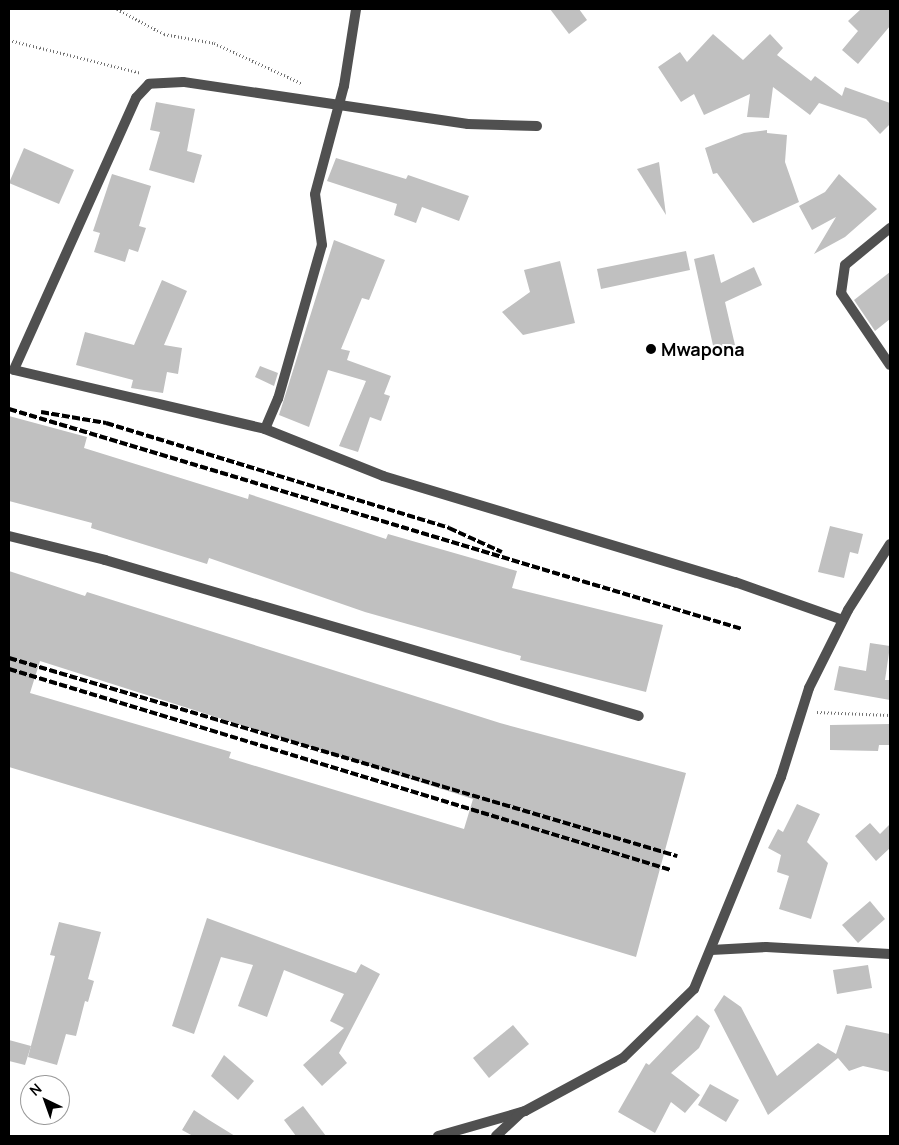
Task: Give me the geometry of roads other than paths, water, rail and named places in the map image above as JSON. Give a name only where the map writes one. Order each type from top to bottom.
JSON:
[{"type":"street","points":[[265,429],[278,399],[322,245],[314,202],[338,104],[356,9]]},
{"type":"street","points":[[537,126],[468,124],[183,82],[143,88],[14,370],[265,429],[383,476],[735,582],[843,620]]},
{"type":"street","points":[[890,228],[845,265],[841,293],[890,365]]},
{"type":"street","points":[[9,536],[105,560],[640,716]]},
{"type":"street","points":[[438,1136],[525,1111],[623,1058],[694,990],[781,777],[801,712],[843,620],[890,544]]},
{"type":"street","points":[[711,950],[766,947],[890,954]]},
{"type":"street","points":[[504,1134],[525,1111]]},
{"type":"railway","points":[[9,409],[742,629]]},
{"type":"railway","points":[[41,412],[106,423],[449,528],[502,552]]},
{"type":"railway","points":[[9,658],[677,856]]},
{"type":"railway","points":[[9,669],[671,870]]},
{"type":"place","name":"Mwapona","points":[[651,349]]}]
